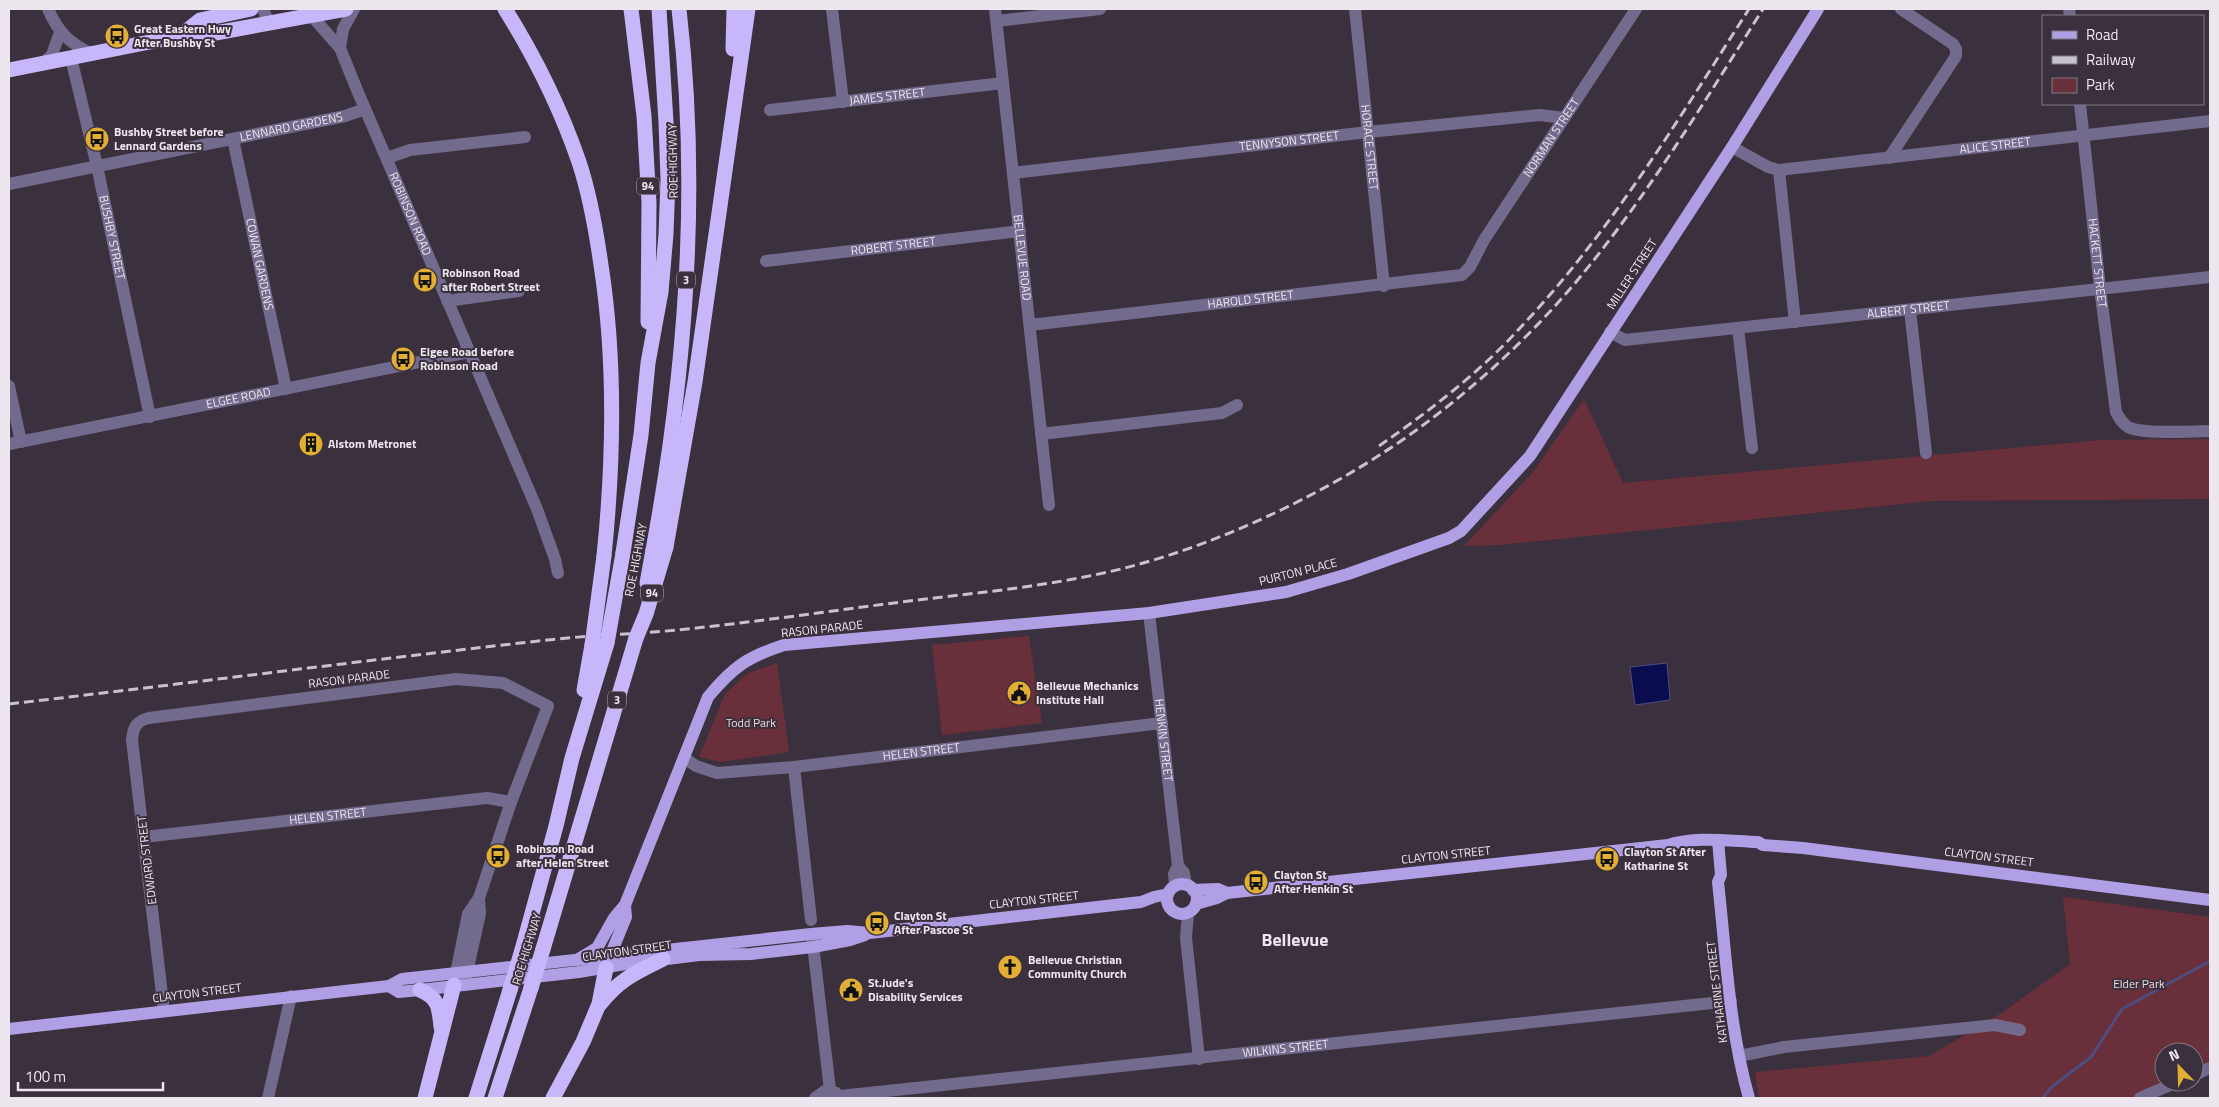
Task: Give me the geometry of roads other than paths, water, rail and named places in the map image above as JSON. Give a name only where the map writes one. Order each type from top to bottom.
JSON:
[{"type":"highway","points":[[180,36],[200,20],[251,9]]},
{"type":"highway","points":[[9,70],[180,36],[200,36],[346,9]]},
{"type":"highway","points":[[505,9],[543,73],[564,123],[586,185],[599,247],[607,307],[613,390],[612,468],[599,644]]},
{"type":"highway","name":"94","points":[[631,9],[644,116],[649,203],[648,363]]},
{"type":"highway","name":"ROE HIGHWAY","points":[[476,1098],[522,950],[556,826],[599,644],[623,553],[640,444],[648,363],[661,292],[668,180],[665,82],[659,9]]},
{"type":"highway","name":"ROE HIGHWAY","points":[[495,1098],[543,949],[636,638],[660,549],[681,360],[689,242],[688,126],[684,51],[679,9]]},
{"type":"highway","points":[[728,156],[734,9]]},
{"type":"highway","points":[[660,549],[695,382],[748,9]]},
{"type":"highway","points":[[599,1004],[626,977],[663,959]]},
{"type":"highway","points":[[552,1098],[583,1042],[599,1004],[608,962]]},
{"type":"highway","points":[[425,1098],[460,978]]},
{"type":"highway","points":[[420,990],[431,995],[435,1000],[440,1012],[442,1036]]},
{"type":"main road","name":"MILLER STREET","points":[[1449,538],[1461,531],[1480,513],[1530,456],[1732,147],[1818,9]]},
{"type":"main road","name":"PURTON PLACE","points":[[1149,613],[1286,592],[1348,574],[1449,538]]},
{"type":"main road","name":"RASON PARADE","points":[[577,960],[597,948],[614,918],[624,905],[708,696],[727,674],[745,661],[784,646],[1149,613]]},
{"type":"main road","name":"CLAYTON STREET","points":[[1178,892],[1187,911],[1227,893],[1677,842],[1715,844],[1758,842],[1763,845],[1804,848],[2210,900]]},
{"type":"main road","name":"KATHARINE STREET","points":[[1715,844],[1720,875],[1718,882],[1731,1001],[1739,1056],[1749,1098]]},
{"type":"main road","name":"CLAYTON STREET","points":[[9,1029],[389,986],[402,979],[460,978],[608,962],[812,934],[847,931],[870,933],[1141,902],[1155,907],[1178,892],[1218,889],[1227,893]]},
{"type":"main road","points":[[1178,892],[1197,899],[1187,911]]},
{"type":"main road","name":"RASON PARADE","points":[[608,962],[626,917],[624,905]]},
{"type":"main road","name":"CLAYTON STREET","points":[[389,986],[399,992],[420,990],[460,978],[577,960],[608,962],[699,955],[751,954],[808,948],[850,940],[870,933]]},
{"type":"street","points":[[48,9],[60,32],[75,45],[92,54]]},
{"type":"street","points":[[263,9],[269,23]]},
{"type":"street","points":[[340,48],[343,29],[354,9]]},
{"type":"street","points":[[832,9],[843,102]]},
{"type":"street","points":[[996,15],[1100,9]]},
{"type":"street","name":"HORACE STREET","points":[[1355,9],[1384,286]]},
{"type":"street","name":"NORMAN STREET","points":[[1470,268],[1484,240],[1636,9]]},
{"type":"street","points":[[1889,158],[1956,56],[1956,49],[1953,44],[1901,9]]},
{"type":"street","name":"ROBINSON ROAD","points":[[311,15],[340,48],[468,352],[537,509],[555,559],[558,573]]},
{"type":"street","name":"BELLEVUE ROAD","points":[[996,15],[1049,505]]},
{"type":"street","points":[[42,64],[52,55],[60,32]]},
{"type":"street","name":"BUSHBY STREET","points":[[71,58],[97,166],[150,417]]},
{"type":"street","name":"JAMES STREET","points":[[770,110],[1003,83]]},
{"type":"street","name":"HACKETT STREET","points":[[2080,105],[2114,402],[2121,421],[2130,428],[2141,431],[2210,431]]},
{"type":"street","name":"LENNARD GARDENS","points":[[9,184],[345,116],[365,109]]},
{"type":"street","name":"TENNYSON STREET","points":[[1013,173],[1368,132],[1540,115],[1564,118]]},
{"type":"street","name":"ALICE STREET","points":[[1779,170],[2210,122]]},
{"type":"street","points":[[386,158],[410,150],[525,137]]},
{"type":"street","name":"COWAN GARDENS","points":[[233,139],[286,389]]},
{"type":"street","points":[[1732,147],[1768,167],[1779,170],[1795,322]]},
{"type":"street","name":"ROBERT STREET","points":[[766,261],[1020,232]]},
{"type":"street","name":"HAROLD STREET","points":[[1030,325],[1384,286],[1460,276],[1470,268]]},
{"type":"street","name":"ALBERT STREET","points":[[1610,332],[1625,340],[2210,277]]},
{"type":"street","points":[[447,301],[519,291]]},
{"type":"street","points":[[1910,310],[1926,453]]},
{"type":"street","points":[[1738,328],[1752,448]]},
{"type":"street","name":"ELGEE ROAD","points":[[15,443],[468,352]]},
{"type":"street","points":[[9,386],[15,443]]},
{"type":"street","points":[[1041,434],[1222,413],[1237,405]]},
{"type":"street","name":"HENKIN STREET","points":[[1149,613],[1178,866],[1174,874],[1178,892]]},
{"type":"street","name":"RASON PARADE","points":[[149,718],[456,679],[503,683],[548,706],[511,802]]},
{"type":"street","name":"EDWARD STREET","points":[[149,718],[136,724],[132,740],[164,1011]]},
{"type":"street","name":"HELEN STREET","points":[[684,758],[696,766],[717,773],[794,767],[1162,723]]},
{"type":"street","points":[[794,767],[811,920]]},
{"type":"street","name":"HELEN STREET","points":[[144,837],[487,798],[511,802]]},
{"type":"street","points":[[460,978],[468,914],[479,898],[511,802]]},
{"type":"street","points":[[1187,911],[1186,938],[1199,1059]]},
{"type":"street","points":[[812,934],[808,948],[830,1095]]},
{"type":"street","points":[[268,1098],[291,996]]},
{"type":"street","name":"WILKINS STREET","points":[[830,1095],[1199,1059],[1731,1001]]},
{"type":"street","points":[[1739,1056],[1784,1047],[1995,1025],[2020,1030]]},
{"type":"street","points":[[2140,1098],[2154,1092]]},
{"type":"waterway","points":[[2042,1098],[2053,1086],[2091,1057],[2122,1009],[2210,961]]},
{"type":"railway","points":[[1379,446],[1434,406],[1487,361],[1552,292],[1642,175],[1749,9]]},
{"type":"railway","points":[[9,704],[557,639],[707,627],[1021,587],[1074,579],[1125,568],[1205,543],[1285,508],[1361,467],[1430,420],[1507,355],[1576,282],[1627,217],[1697,114],[1763,9]]},
{"type":"place","name":"Great Eastern Hwy After Bushby St","points":[[117,36]]},
{"type":"place","name":"Bushby Street before Lennard Gardens","points":[[97,139]]},
{"type":"place","name":"Robinson Road after Robert Street","points":[[425,280]]},
{"type":"place","name":"Elgee Road before Robinson Road","points":[[403,359]]},
{"type":"place","name":"Alstom Metronet","points":[[311,444]]},
{"type":"place","name":"Bellevue Mechanics Institute Hall","points":[[1019,693]]},
{"type":"place","name":"Robinson Road after Helen Street","points":[[498,856]]},
{"type":"place","name":"Clayton St After Katharine St","points":[[1607,859]]},
{"type":"place","name":"Clayton St After Henkin St","points":[[1256,882]]},
{"type":"place","name":"Clayton St After Pascoe St","points":[[877,923]]},
{"type":"place","name":"Bellevue Christian Community Church","points":[[1010,967]]},
{"type":"place","name":"St.Jude's Disability Services","points":[[851,990]]},
{"type":"district","name":"Bellevue","points":[[1295,940]]},
{"type":"park label","name":"Todd Park","points":[[751,723]]},
{"type":"park label","name":"Elder Park","points":[[2139,984]]}]
